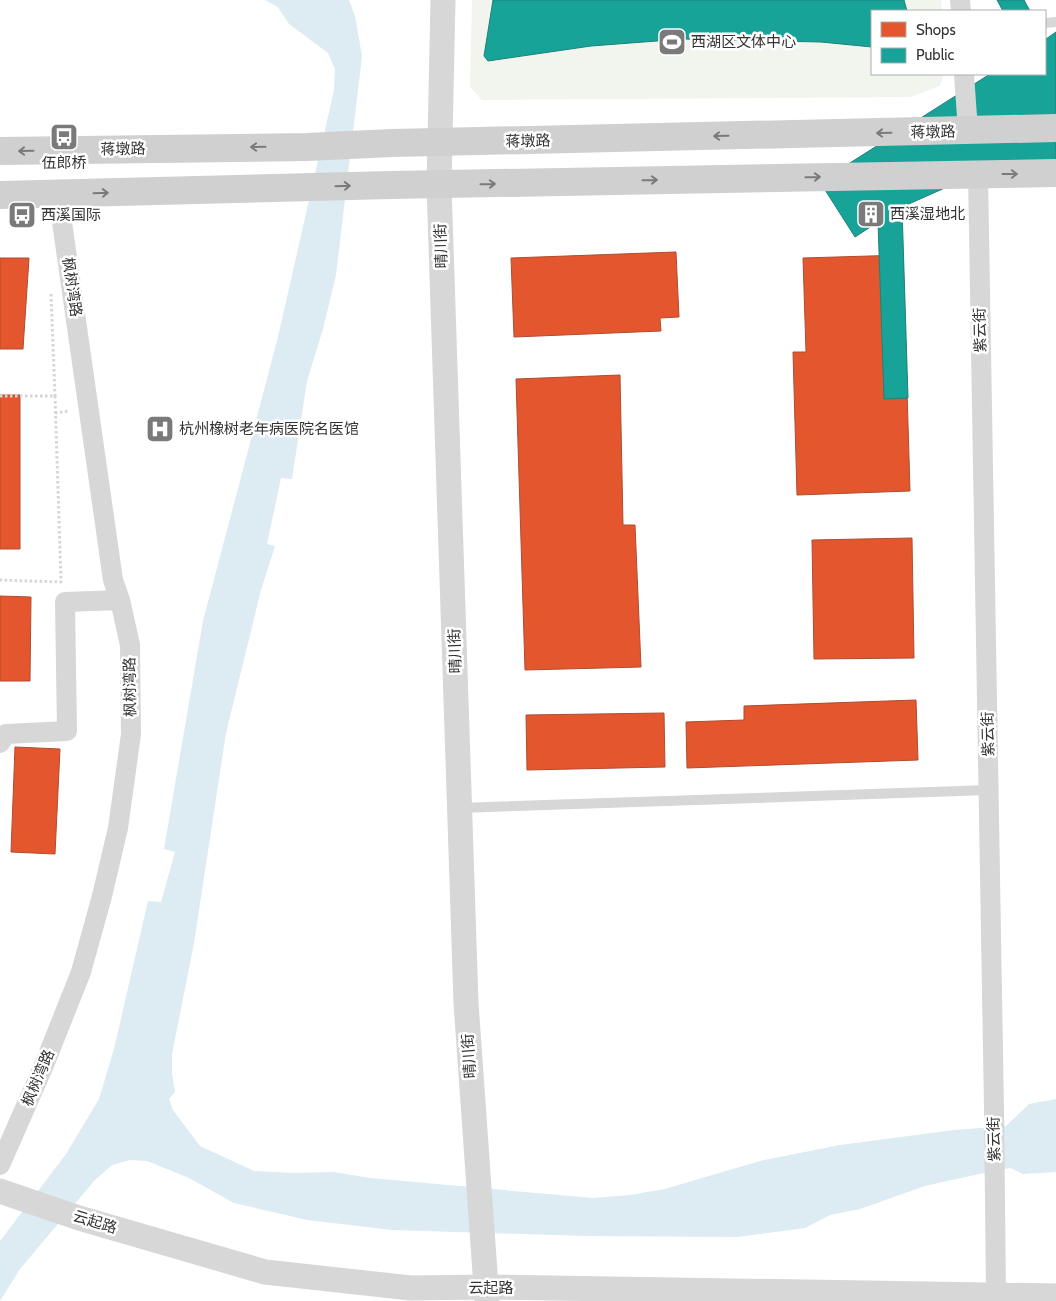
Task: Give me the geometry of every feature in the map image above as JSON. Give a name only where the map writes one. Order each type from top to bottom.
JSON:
[{"type":"main road","name":"蒋墩路","points":[[0,151],[307,146],[1056,128]]},
{"type":"main road","points":[[0,195],[391,185],[1056,173]]},
{"type":"street","name":"晴川街","points":[[443,0],[439,185],[466,1003],[487,1294]]},
{"type":"street","points":[[964,75],[968,131]]},
{"type":"street","name":"紫云街","points":[[978,174],[996,1295]]},
{"type":"street","name":"枫树湾路","points":[[0,1164],[44,1065],[81,972],[118,828],[131,734],[130,645],[120,600],[113,580],[58,194]]},
{"type":"street","points":[[0,743],[6,734],[67,731],[65,602],[120,600]]},
{"type":"street","name":"云起路","points":[[0,1191],[79,1218],[265,1272],[411,1288],[487,1294],[1056,1296]]},
{"type":"lane","points":[[460,808],[988,790]]},
{"type":"path","points":[[0,580],[61,582],[51,290]]},
{"type":"path","points":[[0,396],[54,396]]},
{"type":"shaded area","points":[[265,0],[349,0],[355,16],[362,56],[336,275],[323,329],[307,381],[292,479],[281,478],[267,544],[275,546],[261,590],[226,733],[194,943],[172,1054],[175,1092],[169,1099],[173,1110],[200,1146],[254,1171],[293,1173],[334,1172],[370,1178],[593,1198],[630,1195],[665,1189],[760,1161],[840,1145],[954,1130],[1006,1126],[1029,1104],[1056,1099],[1056,1172],[1023,1174],[1010,1168],[925,1186],[860,1209],[830,1215],[805,1228],[737,1237],[586,1236],[392,1230],[307,1220],[234,1203],[189,1178],[147,1161],[130,1160],[112,1165],[94,1181],[20,1269],[0,1301],[0,1241],[66,1154],[99,1099],[114,1049],[148,901],[161,902],[175,852],[164,849],[203,621],[278,337],[334,90],[335,69],[328,53],[289,24],[278,7]]},
{"type":"shaded area","name":"西湖区文体中心","points":[[472,0],[941,0],[942,10],[871,10],[871,75],[944,75],[940,86],[910,97],[482,100],[470,87]]},
{"type":"building: Shops","points":[[676,252],[679,317],[660,318],[661,331],[514,337],[511,258]]},
{"type":"building: Shops","points":[[903,255],[910,491],[797,495],[793,352],[806,352],[803,258]]},
{"type":"building: Shops","points":[[0,258],[29,258],[23,349],[0,349]]},
{"type":"building: Shops","points":[[620,375],[623,525],[635,525],[641,667],[525,670],[516,379]]},
{"type":"building: Shops","points":[[0,395],[20,395],[20,549],[0,549]]},
{"type":"building: Shops","points":[[912,538],[914,658],[814,659],[812,540]]},
{"type":"building: Shops","points":[[0,596],[31,597],[30,681],[0,681]]},
{"type":"building: Shops","points":[[916,700],[918,760],[687,768],[686,722],[744,720],[744,706]]},
{"type":"building: Shops","points":[[664,713],[665,767],[527,770],[526,715]]},
{"type":"building: Shops","points":[[15,747],[60,749],[55,854],[11,852]]},
{"type":"building: Public","points":[[493,0],[904,0],[907,10],[871,10],[871,47],[821,42],[683,39],[591,46],[488,61],[484,56]]},
{"type":"building: Public","points":[[997,0],[1024,0],[1029,10],[1002,10]]},
{"type":"building: Public","name":"西溪湿地北","points":[[1056,32],[1056,162],[1001,163],[902,207],[908,398],[884,399],[878,222],[855,237],[820,182],[988,75],[1046,75],[1046,39]]},
{"type":"place","name":"西湖区文体中心","points":[[672,42]]},
{"type":"place","name":"伍郎桥","points":[[64,137]]},
{"type":"place","name":"西溪湿地北","points":[[871,214]]},
{"type":"place","name":"西溪国际","points":[[22,215]]},
{"type":"place","name":"杭州橡树老年病医院名医馆","points":[[160,429]]}]
